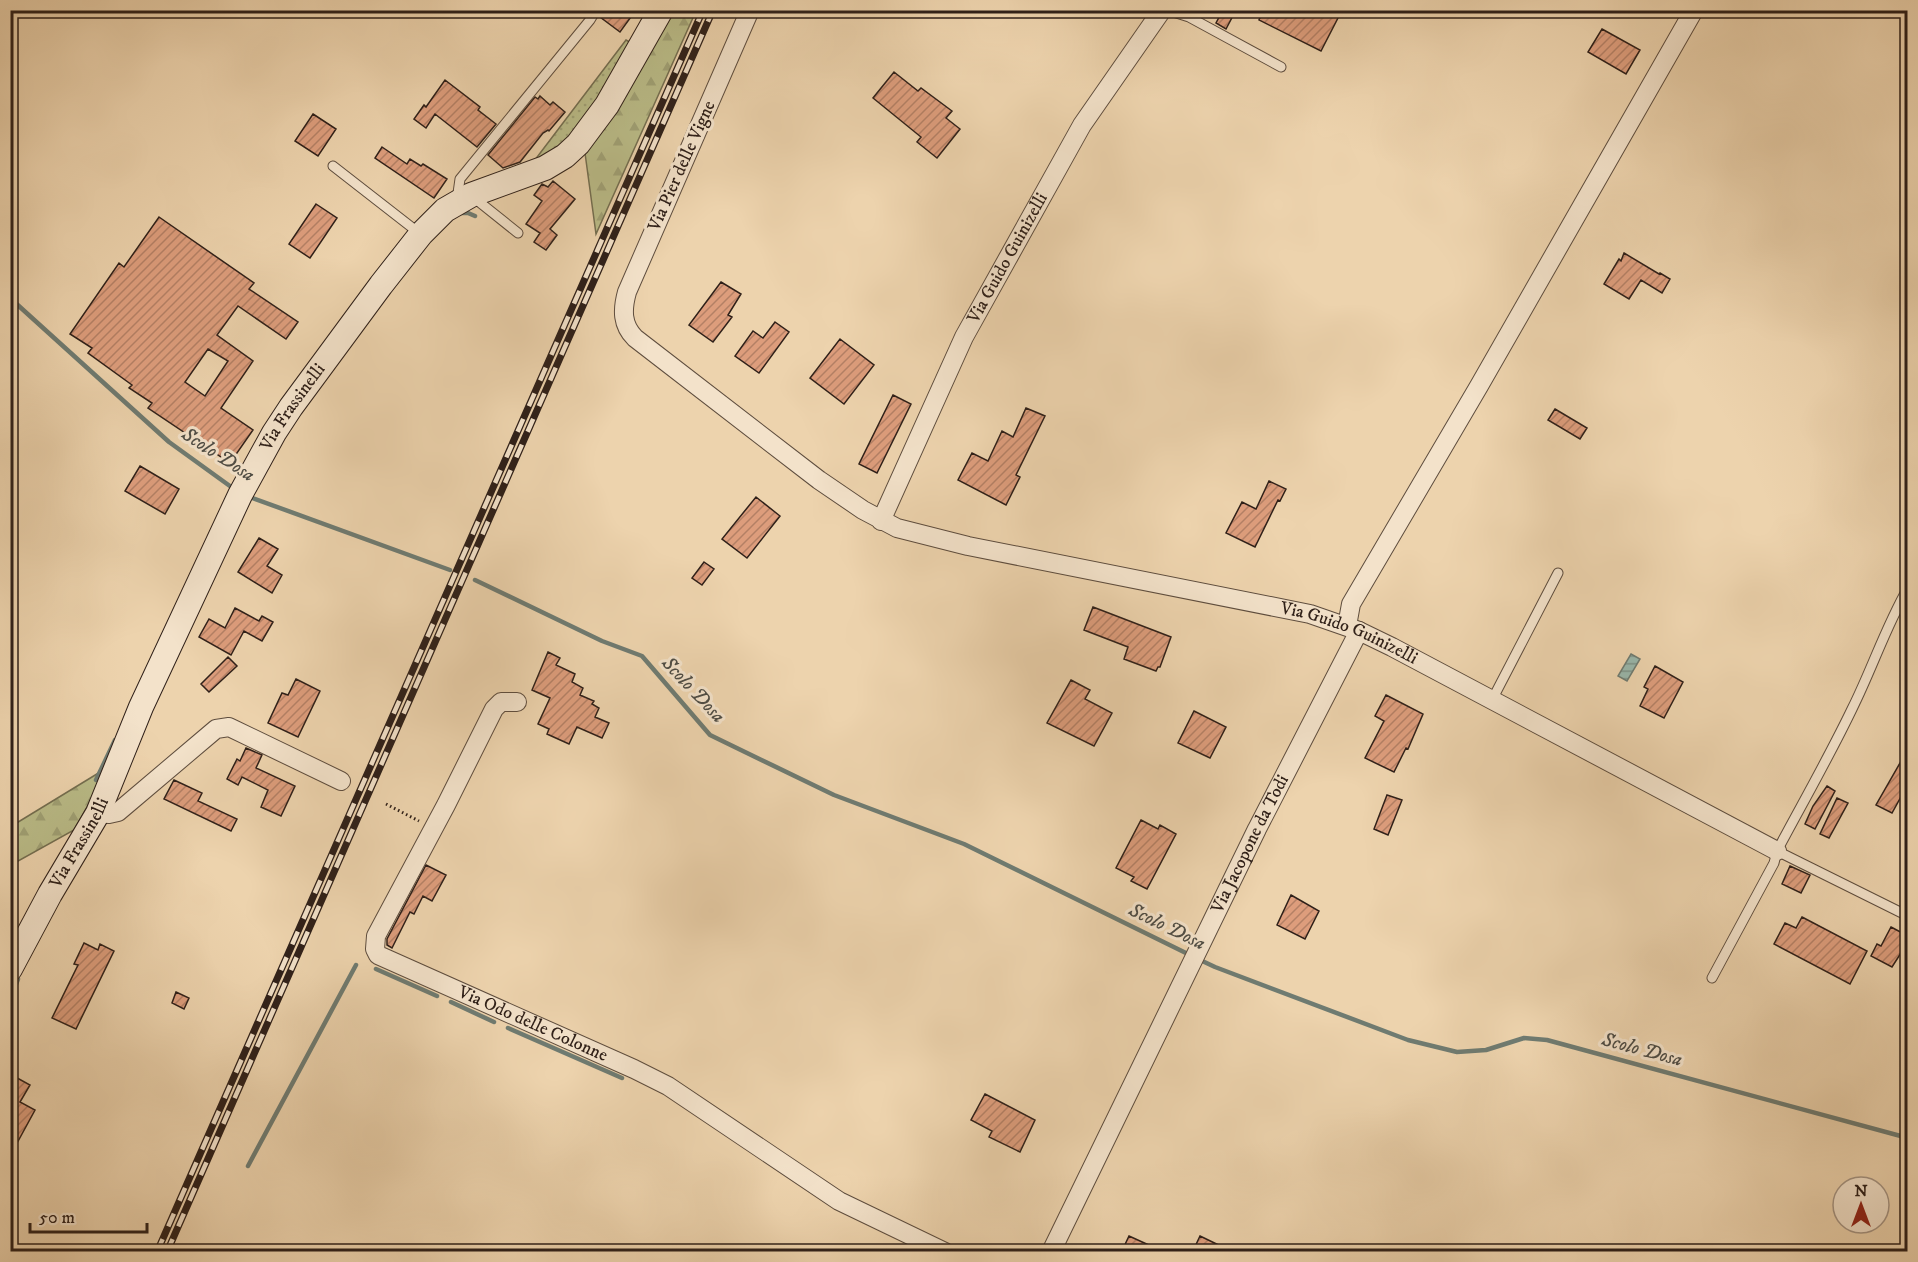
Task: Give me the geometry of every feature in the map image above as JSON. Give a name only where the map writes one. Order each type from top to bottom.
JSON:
[{"type":"street","name":"Via Frassinelli","points":[[10,969],[44,903],[98,813],[141,707],[245,486],[274,433],[316,371],[421,234],[445,210],[464,198],[545,168],[565,156],[578,144],[607,105],[661,10]]},
{"type":"street","name":"Via Pier delle Vigne","points":[[626,325],[624,304],[627,292],[750,10]]},
{"type":"street","name":"Via Guido Guinizelli","points":[[881,521],[970,327],[1082,125],[1162,10]]},
{"type":"street","name":"Via Jacopone da Todi","points":[[1051,1251],[1353,628],[1351,604],[1485,376],[1694,10]]},
{"type":"street","name":"Via Guido Guinizelli","points":[[626,325],[635,338],[819,480],[881,521],[924,536],[1310,615],[1353,628],[1778,851]]},
{"type":"street","name":"Via Odo delle Colonne","points":[[517,702],[501,702],[494,709],[376,936],[375,949],[378,955],[668,1086],[839,1201],[945,1251]]},
{"type":"street","points":[[98,813],[118,812],[216,729],[229,727],[341,781]]},
{"type":"lane","points":[[518,233],[464,198],[460,179],[596,10]]},
{"type":"lane","points":[[1167,10],[1189,17],[1281,67]]},
{"type":"lane","points":[[333,166],[421,234]]},
{"type":"lane","points":[[1492,700],[1558,573]]},
{"type":"lane","points":[[1712,978],[1852,710],[1878,655],[1896,608],[1908,588]]},
{"type":"lane","points":[[1778,851],[1908,916]]},
{"type":"path","points":[[386,804],[432,828]]},
{"type":"green space","points":[[671,11],[696,11],[596,234],[585,153]]},
{"type":"green space","points":[[626,40],[635,45],[590,121],[525,173]]},
{"type":"green space","points":[[110,766],[74,830],[11,865],[10,827]]},
{"type":"shaded area","points":[[1631,654],[1640,659],[1627,681],[1618,676]]},
{"type":"building","points":[[603,10],[636,10],[620,32],[600,17]]},
{"type":"building","points":[[1223,10],[1236,10],[1226,29],[1216,23]]},
{"type":"building","points":[[1263,10],[1333,10],[1340,14],[1321,51],[1259,20]]},
{"type":"building","points":[[1602,29],[1640,50],[1626,74],[1588,52]]},
{"type":"building","points":[[894,72],[918,91],[921,88],[952,111],[946,118],[960,129],[937,158],[917,142],[921,137],[873,98]]},
{"type":"building","points":[[445,80],[480,107],[478,110],[496,124],[477,147],[435,114],[426,128],[414,119],[424,105],[426,107]]},
{"type":"building","points":[[540,96],[550,105],[553,102],[565,112],[549,131],[543,133],[520,162],[503,168],[488,155],[535,97],[538,99]]},
{"type":"building","points":[[313,114],[336,129],[318,156],[295,141]]},
{"type":"building","points":[[382,147],[407,164],[410,159],[447,179],[434,198],[375,158]]},
{"type":"building","points":[[553,181],[575,199],[550,229],[557,235],[546,250],[534,242],[540,233],[526,224],[542,201],[534,195],[542,184],[548,187]]},
{"type":"building","points":[[316,204],[337,218],[310,258],[289,244]]},
{"type":"building","points":[[159,217],[254,283],[249,289],[298,322],[286,339],[238,306],[217,335],[253,361],[221,408],[253,430],[230,463],[148,408],[152,403],[129,388],[132,385],[88,353],[92,348],[70,334],[119,263],[124,267]],"holes":[[[208,349],[228,361],[205,396],[185,382]]]},
{"type":"building","points":[[1624,253],[1670,279],[1662,293],[1641,280],[1629,299],[1604,284],[1619,259],[1621,261]]},
{"type":"building","points":[[721,282],[741,294],[728,315],[732,317],[713,342],[689,325]]},
{"type":"building","points":[[775,322],[789,332],[759,373],[735,356],[753,331],[763,338]]},
{"type":"building","points":[[840,339],[874,365],[844,404],[810,378]]},
{"type":"building","points":[[893,395],[911,404],[877,473],[859,464]]},
{"type":"building","points":[[1026,408],[1045,416],[1016,475],[1020,477],[1006,505],[958,480],[972,453],[988,461],[1002,431],[1013,437]]},
{"type":"building","points":[[1555,409],[1587,428],[1580,439],[1548,420]]},
{"type":"building","points":[[140,466],[179,489],[165,514],[125,491]]},
{"type":"building","points":[[1269,481],[1286,489],[1280,501],[1278,500],[1255,547],[1226,533],[1242,502],[1256,509]]},
{"type":"building","points":[[756,497],[780,516],[747,558],[722,539]]},
{"type":"building","points":[[259,538],[278,549],[267,566],[282,575],[272,593],[238,572]]},
{"type":"building","points":[[704,562],[714,569],[702,585],[692,578]]},
{"type":"building","points":[[1093,607],[1171,637],[1160,667],[1156,671],[1124,659],[1128,647],[1084,630]]},
{"type":"building","points":[[235,608],[259,621],[262,616],[273,622],[262,641],[244,631],[231,655],[199,637],[209,619],[225,628]]},
{"type":"building","points":[[548,652],[560,658],[556,665],[575,674],[572,682],[583,688],[580,695],[594,701],[592,704],[599,708],[595,717],[609,723],[602,738],[577,727],[569,744],[547,734],[549,729],[538,724],[550,698],[532,690]]},
{"type":"building","points":[[228,657],[237,666],[209,692],[201,684]]},
{"type":"building","points":[[1655,666],[1683,682],[1664,718],[1640,706],[1648,689],[1644,687]]},
{"type":"building","points":[[296,679],[320,691],[298,737],[268,723],[282,693],[288,695]]},
{"type":"building","points":[[1071,680],[1090,690],[1085,699],[1112,713],[1094,746],[1047,723]]},
{"type":"building","points":[[1386,695],[1423,714],[1408,749],[1406,748],[1394,772],[1365,758],[1384,721],[1375,716]]},
{"type":"building","points":[[1194,711],[1226,727],[1210,758],[1178,743]]},
{"type":"building","points":[[246,748],[262,755],[256,768],[295,786],[281,816],[261,807],[268,790],[242,777],[238,785],[227,779],[237,759],[240,761]]},
{"type":"building","points":[[1908,749],[1908,784],[1892,813],[1876,805]]},
{"type":"building","points":[[174,780],[202,793],[198,801],[237,819],[231,831],[164,799]]},
{"type":"building","points":[[1827,786],[1835,791],[1815,829],[1805,824],[1813,806]]},
{"type":"building","points":[[1387,795],[1402,800],[1388,835],[1374,829]]},
{"type":"building","points":[[1837,798],[1848,803],[1829,838],[1820,834]]},
{"type":"building","points":[[1141,820],[1158,829],[1160,825],[1176,834],[1147,889],[1131,881],[1134,877],[1116,868]]},
{"type":"building","points":[[426,865],[446,875],[432,901],[423,896],[414,914],[410,912],[392,948],[387,945],[387,939]]},
{"type":"building","points":[[1790,866],[1810,875],[1801,893],[1782,884]]},
{"type":"building","points":[[1291,895],[1319,911],[1305,939],[1277,925]]},
{"type":"building","points":[[1802,917],[1867,951],[1850,984],[1774,944],[1785,923],[1796,928]]},
{"type":"building","points":[[1891,927],[1908,936],[1908,942],[1892,967],[1871,956],[1877,944],[1881,946]]},
{"type":"building","points":[[84,943],[98,950],[100,944],[114,951],[76,1029],[52,1018],[78,965],[74,964]]},
{"type":"building","points":[[176,992],[189,998],[184,1009],[172,1003]]},
{"type":"building","points":[[10,1074],[30,1085],[20,1102],[35,1110],[10,1156]]},
{"type":"building","points":[[985,1094],[1035,1120],[1020,1152],[989,1137],[992,1131],[971,1120]]},
{"type":"building","points":[[1129,1236],[1162,1251],[1122,1251]]},
{"type":"building","points":[[1200,1236],[1231,1251],[1193,1251]]},
{"type":"waterway","points":[[461,213],[475,216]]},
{"type":"waterway","name":"Scolo Dosa","points":[[10,298],[169,442],[234,489]]},
{"type":"waterway","name":"Scolo Dosa","points":[[247,496],[450,570]]},
{"type":"waterway","name":"Scolo Dosa","points":[[475,580],[602,641],[642,656],[710,735],[834,795],[964,844],[1190,955]]},
{"type":"waterway","points":[[96,780],[115,740]]},
{"type":"waterway","name":"Scolo Dosa","points":[[1198,959],[1408,1040],[1457,1052],[1486,1050],[1524,1038],[1547,1040],[1908,1138]]},
{"type":"waterway","points":[[248,1166],[356,965]]},
{"type":"waterway","points":[[376,969],[437,996]]},
{"type":"waterway","points":[[10,1001],[18,979]]},
{"type":"waterway","points":[[451,1002],[494,1022]]},
{"type":"waterway","points":[[508,1028],[622,1078]]},
{"type":"railway","points":[[157,1252],[703,10]]},
{"type":"railway","points":[[167,1252],[713,10]]}]
